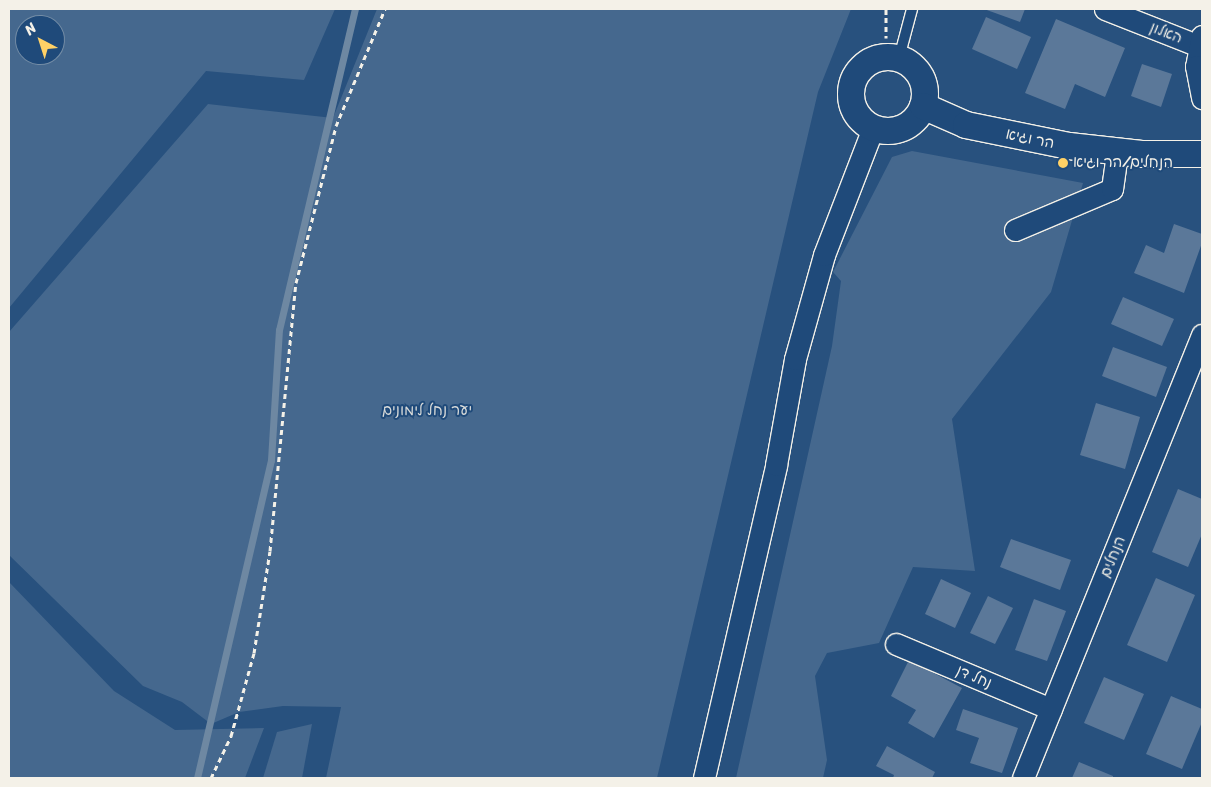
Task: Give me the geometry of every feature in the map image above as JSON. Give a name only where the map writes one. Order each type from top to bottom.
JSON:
[{"type":"street","name":"האלון","points":[[1105,9],[1200,41]]},
{"type":"street","points":[[1200,41],[1196,66],[1202,98]]},
{"type":"street","points":[[893,57],[918,72],[925,94],[923,106],[917,116],[903,127],[885,130],[873,128],[854,109],[851,91],[862,67],[893,57]]},
{"type":"street","name":"הר וגיא","points":[[923,106],[966,125],[998,133],[1117,152],[1202,154]]},
{"type":"street","points":[[704,778],[776,465],[795,359],[824,255],[873,128]]},
{"type":"street","points":[[1015,230],[1112,189],[1117,152]]},
{"type":"street","name":"הנחלים","points":[[1023,778],[1202,335]]},
{"type":"street","name":"נחל דן","points":[[896,644],[1051,710]]},
{"type":"lane","points":[[893,57],[912,9]]},
{"type":"path","points":[[211,778],[231,736],[254,653],[270,551],[296,283],[336,126],[384,9]]},
{"type":"path","points":[[886,9],[893,57]]},
{"type":"green space","points":[[9,9],[335,9],[304,80],[206,71],[9,308]]},
{"type":"green space","name":"יער נחל לימונים","points":[[377,9],[851,9],[818,92],[657,778],[326,778],[341,707],[283,706],[239,712],[211,724],[182,702],[143,686],[9,555],[9,332],[208,104],[333,118]]},
{"type":"green space","points":[[912,151],[1083,183],[1051,292],[952,419],[975,571],[913,567],[879,643],[827,653],[815,676],[827,760],[823,778],[736,778],[832,346],[841,281],[833,272],[892,157]]},
{"type":"green space","points":[[9,582],[114,691],[175,730],[264,728],[245,778],[9,778]]},
{"type":"green space","points":[[312,724],[302,778],[263,778],[277,732]]},
{"type":"building","points":[[984,9],[1025,9],[1020,22]]},
{"type":"building","points":[[986,17],[1031,37],[1017,69],[972,49]]},
{"type":"building","points":[[1056,19],[1125,48],[1105,97],[1075,84],[1065,109],[1025,93]]},
{"type":"building","points":[[1142,64],[1172,74],[1161,107],[1131,96]]},
{"type":"building","points":[[1174,224],[1202,234],[1202,243],[1184,293],[1134,273],[1146,245],[1164,253]]},
{"type":"building","points":[[1123,297],[1174,319],[1162,346],[1111,324]]},
{"type":"building","points":[[1113,347],[1167,367],[1156,397],[1102,376]]},
{"type":"building","points":[[1096,403],[1140,417],[1125,469],[1080,455]]},
{"type":"building","points":[[1178,489],[1202,499],[1202,534],[1188,567],[1152,552]]},
{"type":"building","points":[[1011,539],[1071,560],[1060,590],[1000,567]]},
{"type":"building","points":[[1156,578],[1195,595],[1167,662],[1127,645]]},
{"type":"building","points":[[941,579],[971,593],[955,628],[925,614]]},
{"type":"building","points":[[988,596],[1013,608],[995,644],[970,633]]},
{"type":"building","points":[[1034,599],[1066,611],[1047,661],[1015,650]]},
{"type":"building","points":[[909,660],[962,688],[934,738],[908,723],[916,710],[891,696]]},
{"type":"building","points":[[1104,677],[1144,694],[1124,740],[1084,723]]},
{"type":"building","points":[[1171,696],[1202,709],[1202,722],[1182,769],[1146,754]]},
{"type":"building","points":[[963,709],[1018,728],[1002,773],[970,763],[979,738],[956,730]]},
{"type":"building","points":[[887,746],[935,772],[932,778],[893,778],[894,775],[876,766]]},
{"type":"building","points":[[1079,762],[1113,776],[1113,778],[1072,778]]},
{"type":"waterway","points":[[197,778],[271,460],[279,330],[355,9]]},
{"type":"place","name":"הנחלים/הר וגיא","points":[[1063,163]]}]
